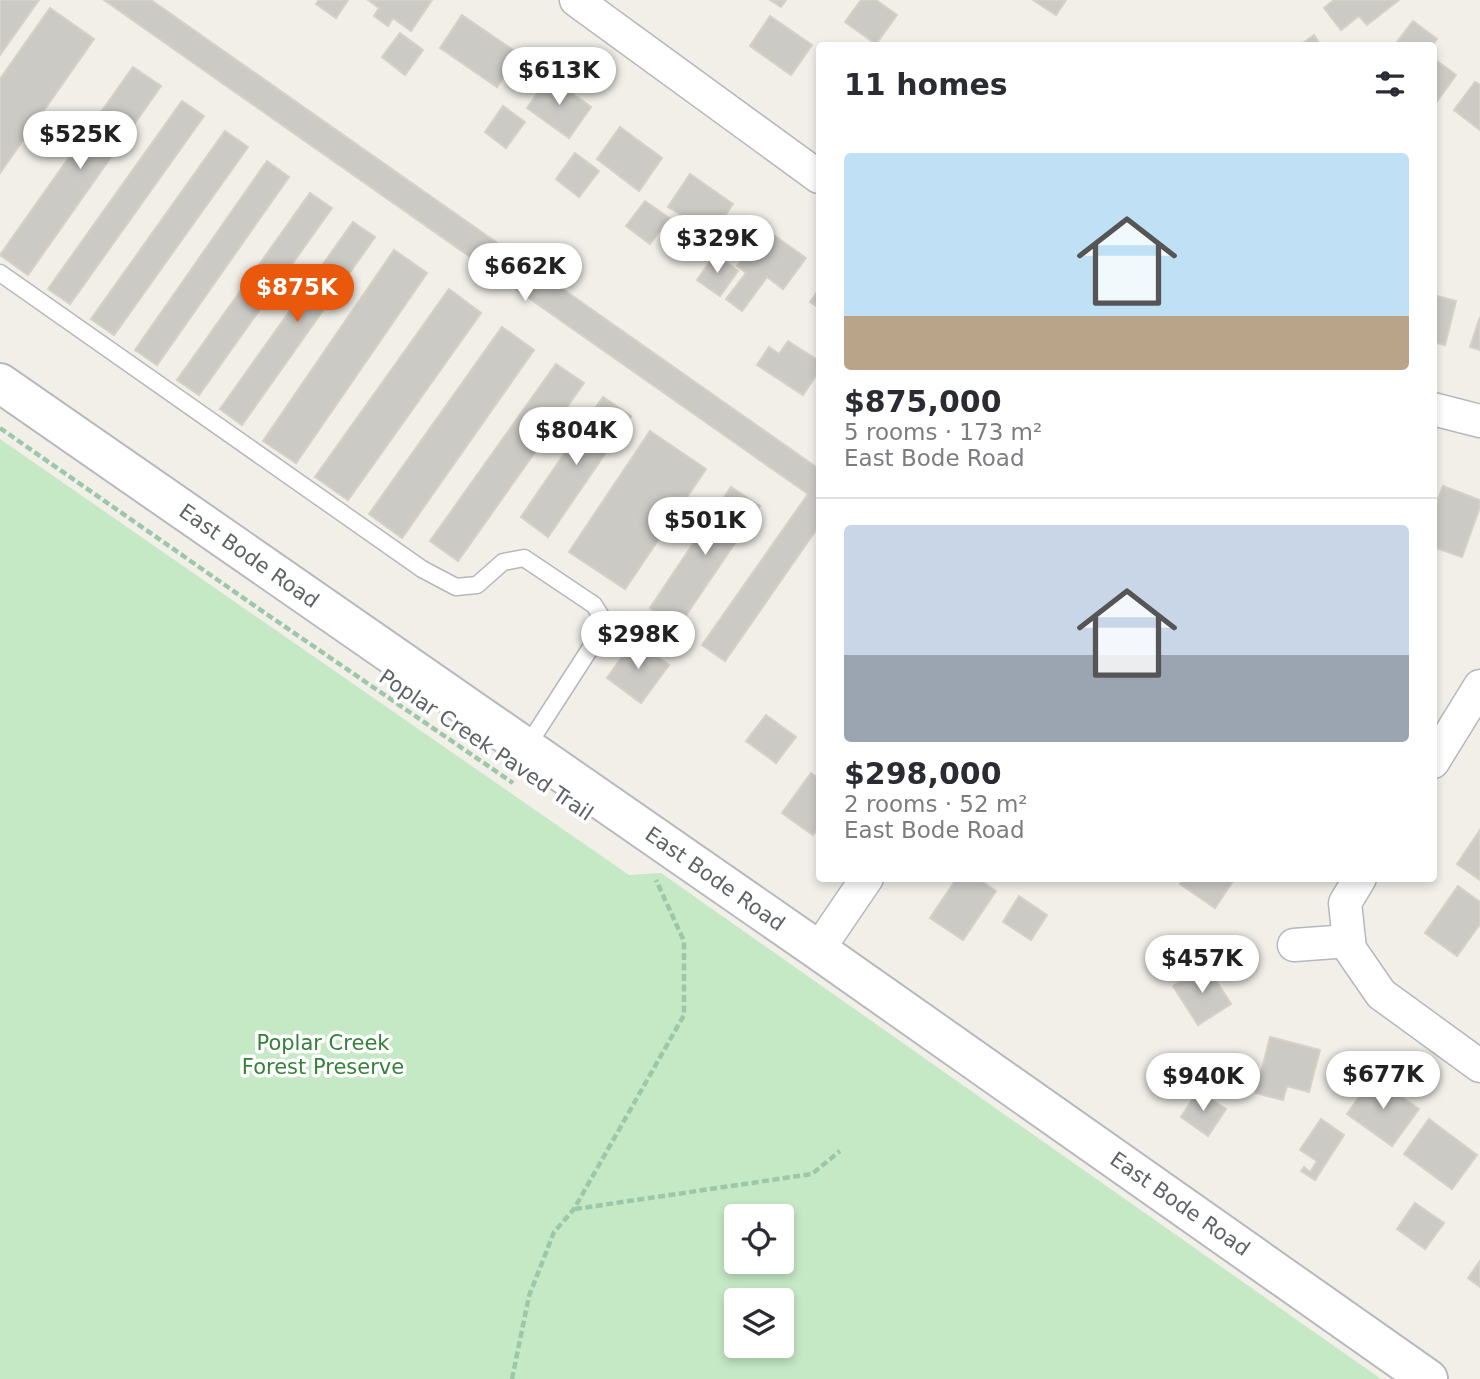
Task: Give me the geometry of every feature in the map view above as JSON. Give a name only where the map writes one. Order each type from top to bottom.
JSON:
[{"type":"street","points":[[576,0],[816,175]]},
{"type":"street","name":"East Bode Road","points":[[0,383],[818,950],[1428,1379]]},
{"type":"street","points":[[1437,410],[1480,421]]},
{"type":"street","points":[[1437,756],[1480,686]]},
{"type":"street","points":[[818,950],[864,882]]},
{"type":"street","points":[[1358,882],[1345,903],[1350,945],[1381,994],[1480,1066]]},
{"type":"street","points":[[1294,945],[1350,945]]},
{"type":"lane","points":[[0,273],[422,569],[456,587],[477,585],[503,562],[524,558],[594,605],[606,624],[526,748]]},
{"type":"path","name":"Poplar Creek Paved Trail","points":[[0,428],[523,790]]},
{"type":"path","points":[[512,1379],[528,1296],[554,1232],[574,1209],[684,1015],[684,941],[658,882],[647,874]]},
{"type":"path","points":[[574,1209],[811,1174],[840,1152]]},
{"type":"green space","name":"Poplar Creek Forest Preserve","points":[[0,439],[629,875],[661,873],[1381,1379],[0,1379]]},
{"type":"building","points":[[0,0],[39,0],[0,55]]},
{"type":"building","points":[[104,0],[151,0],[816,467],[816,530],[725,661],[702,645],[808,494]]},
{"type":"building","points":[[319,0],[348,0],[336,18],[316,4]]},
{"type":"building","points":[[368,0],[432,0],[411,31],[393,18],[388,26],[374,16],[379,8]]},
{"type":"building","points":[[770,0],[786,0],[781,7]]},
{"type":"building","points":[[861,0],[876,0],[897,15],[877,42],[873,42],[845,22]]},
{"type":"building","points":[[1033,0],[1066,0],[1056,15]]},
{"type":"building","points":[[1334,0],[1399,0],[1367,25],[1359,16],[1341,30],[1324,8]]},
{"type":"building","points":[[50,8],[94,39],[0,173],[0,79]]},
{"type":"building","points":[[462,15],[519,54],[497,87],[440,48]]},
{"type":"building","points":[[770,16],[812,45],[791,75],[750,46]]},
{"type":"building","points":[[1413,21],[1437,39],[1435,42],[1397,42]]},
{"type":"building","points":[[400,33],[423,50],[405,75],[382,57]]},
{"type":"building","points":[[1314,35],[1318,42],[1304,42]]},
{"type":"building","points":[[1437,61],[1456,75],[1437,101]]},
{"type":"building","points":[[133,67],[161,86],[28,275],[0,255]]},
{"type":"building","points":[[549,77],[591,107],[569,138],[527,108]]},
{"type":"building","points":[[1475,82],[1480,85],[1480,130],[1454,110]]},
{"type":"building","points":[[182,101],[204,116],[70,304],[48,289]]},
{"type":"building","points":[[503,106],[525,122],[506,148],[485,132]]},
{"type":"building","points":[[620,127],[662,158],[639,191],[597,159]]},
{"type":"building","points":[[225,131],[248,147],[114,335],[91,319]]},
{"type":"building","points":[[575,153],[599,171],[579,197],[556,179]]},
{"type":"building","points":[[267,161],[289,177],[157,365],[135,350]]},
{"type":"building","points":[[690,174],[733,204],[699,254],[669,233],[681,215],[668,207]]},
{"type":"building","points":[[310,193],[332,208],[199,395],[177,380]]},
{"type":"building","points":[[645,201],[669,218],[650,244],[626,226]]},
{"type":"building","points":[[353,222],[375,237],[242,425],[220,409]]},
{"type":"building","points":[[765,229],[806,258],[783,289],[767,277],[742,311],[726,299],[746,273],[737,266]]},
{"type":"building","points":[[394,250],[427,273],[296,463],[263,441]]},
{"type":"building","points":[[715,254],[738,271],[720,296],[697,280]]},
{"type":"building","points":[[449,289],[481,313],[348,500],[315,477]]},
{"type":"building","points":[[816,293],[816,306],[810,302]]},
{"type":"building","points":[[1437,296],[1456,301],[1445,345],[1437,343]]},
{"type":"building","points":[[1480,317],[1480,350],[1470,347]]},
{"type":"building","points":[[502,327],[534,350],[402,538],[369,514]]},
{"type":"building","points":[[788,341],[816,359],[816,376],[803,395],[757,365],[769,347],[779,354]]},
{"type":"building","points":[[556,364],[584,383],[458,561],[430,541]]},
{"type":"building","points":[[603,397],[631,416],[548,537],[521,517]]},
{"type":"building","points":[[650,431],[706,469],[625,589],[569,552]]},
{"type":"building","points":[[1443,486],[1480,500],[1480,507],[1462,557],[1437,548],[1437,502]]},
{"type":"building","points":[[731,487],[760,506],[678,627],[650,608]]},
{"type":"building","points":[[634,640],[669,665],[641,703],[607,678]]},
{"type":"building","points":[[766,715],[796,737],[776,763],[746,741]]},
{"type":"building","points":[[811,773],[816,777],[816,831],[813,835],[782,813]]},
{"type":"building","points":[[1480,830],[1480,880],[1457,864]]},
{"type":"building","points":[[954,882],[983,882],[996,891],[963,940],[930,918]]},
{"type":"building","points":[[1181,882],[1232,882],[1215,908],[1180,884]]},
{"type":"building","points":[[1458,886],[1480,902],[1480,924],[1457,956],[1425,933]]},
{"type":"building","points":[[1019,896],[1047,915],[1031,940],[1003,922]]},
{"type":"building","points":[[1206,965],[1231,1004],[1198,1025],[1173,986]]},
{"type":"building","points":[[1270,1037],[1320,1050],[1309,1092],[1287,1086],[1283,1100],[1256,1093]]},
{"type":"building","points":[[1373,1077],[1419,1109],[1392,1146],[1347,1114]]},
{"type":"building","points":[[1198,1091],[1226,1109],[1208,1136],[1181,1117]]},
{"type":"building","points":[[1321,1119],[1344,1135],[1315,1180],[1301,1171],[1304,1167],[1310,1172],[1317,1161],[1300,1150]]},
{"type":"building","points":[[1429,1119],[1477,1155],[1452,1189],[1404,1154]]},
{"type":"building","points":[[1415,1203],[1444,1223],[1425,1249],[1397,1229]]},
{"type":"building","points":[[1480,1261],[1480,1287],[1468,1278]]}]
